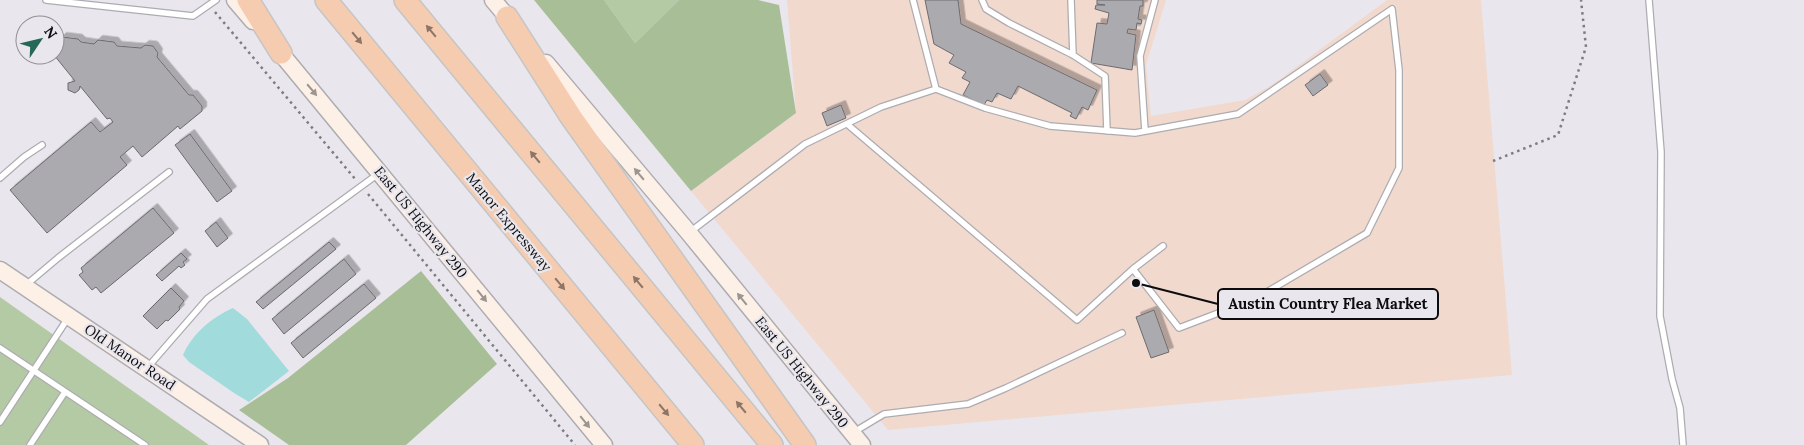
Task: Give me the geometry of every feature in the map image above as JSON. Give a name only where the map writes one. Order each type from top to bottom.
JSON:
[{"type":"highway","points":[[248,0],[281,53]]},
{"type":"highway","name":"Manor Expressway","points":[[326,0],[693,445]]},
{"type":"highway","points":[[405,0],[772,445]]},
{"type":"highway","points":[[507,17],[571,117],[805,445]]},
{"type":"main road","name":"East US Highway 290","points":[[235,0],[281,53],[604,445]]},
{"type":"main road","name":"East US Highway 290","points":[[493,0],[689,233],[857,439]]},
{"type":"main road","name":"Old Manor Road","points":[[0,270],[260,445]]},
{"type":"lane","points":[[46,0],[193,16],[216,0]]},
{"type":"lane","points":[[913,0],[936,88]]},
{"type":"lane","points":[[982,0],[986,9],[1073,55],[1104,76],[1107,131]]},
{"type":"lane","points":[[1071,0],[1073,55]]},
{"type":"lane","points":[[1145,131],[1140,56],[1154,0]]},
{"type":"lane","points":[[1649,0],[1661,152],[1660,316],[1672,379],[1680,408],[1683,445]]},
{"type":"lane","points":[[689,233],[805,144],[881,107],[936,88],[985,108],[1050,126],[1135,133],[1238,114],[1392,9],[1399,70],[1399,168],[1366,233],[1255,299],[1179,328],[1133,269]]},
{"type":"lane","points":[[847,124],[1077,320],[1133,269],[1163,246]]},
{"type":"lane","points":[[0,178],[42,145]]},
{"type":"lane","points":[[25,287],[58,258],[169,172]]},
{"type":"lane","points":[[147,368],[207,300],[380,173]]},
{"type":"lane","points":[[0,422],[69,316]]},
{"type":"lane","points":[[857,439],[884,414],[968,404],[1122,333]]},
{"type":"lane","points":[[1,351],[145,445]]},
{"type":"lane","points":[[30,445],[65,392]]},
{"type":"path","points":[[1492,161],[1558,135],[1586,47],[1580,0]]},
{"type":"path","points":[[210,5],[576,445]]},
{"type":"shaded area","points":[[787,0],[1166,0],[1146,65],[1151,116],[1245,100],[1272,85],[1387,0],[1481,0],[1512,375],[888,430],[691,191],[796,113]]},
{"type":"green space","points":[[534,0],[604,0],[635,43],[679,0],[758,0],[779,5],[796,113],[691,191]]},
{"type":"green space","points":[[604,0],[679,0],[635,43]]},
{"type":"green space","points":[[421,271],[497,364],[406,445],[289,445],[239,410],[288,378]]},
{"type":"green space","points":[[0,297],[209,445],[0,445]]},
{"type":"water","points":[[233,308],[247,319],[289,371],[249,402],[189,362],[183,355],[197,333],[210,321]]},
{"type":"building","points":[[925,0],[958,0],[961,24],[1097,90],[1088,110],[1082,107],[1076,119],[1070,116],[1072,113],[1018,86],[1011,99],[997,93],[992,102],[987,100],[984,105],[963,95],[970,82],[962,78],[966,72],[949,63],[954,55],[934,44]]},
{"type":"building","points":[[1097,0],[1143,0],[1143,6],[1140,6],[1138,19],[1142,20],[1141,24],[1137,23],[1136,30],[1128,29],[1127,33],[1136,35],[1132,70],[1091,63],[1097,23],[1107,24],[1109,13],[1095,9],[1096,5],[1105,5],[1097,4]]},
{"type":"building","points":[[65,37],[94,44],[98,40],[114,42],[117,46],[141,48],[145,45],[153,46],[158,53],[157,57],[189,95],[193,95],[202,106],[202,111],[180,129],[178,126],[142,157],[133,146],[120,157],[127,165],[47,233],[10,190],[91,122],[100,132],[113,122],[110,118],[107,119],[80,86],[79,90],[75,93],[68,90],[68,83],[75,81],[62,65],[65,65]]},
{"type":"building","points":[[1320,74],[1328,85],[1313,96],[1305,85]]},
{"type":"building","points":[[841,105],[846,118],[827,126],[822,113]]},
{"type":"building","points":[[190,134],[232,191],[217,202],[175,145]]},
{"type":"building","points":[[153,208],[174,233],[101,293],[96,287],[92,290],[79,275],[83,272],[81,268]]},
{"type":"building","points":[[216,222],[228,238],[217,247],[205,231]]},
{"type":"building","points":[[329,242],[336,249],[263,309],[256,302]]},
{"type":"building","points":[[181,253],[187,259],[183,262],[185,265],[181,268],[179,266],[162,281],[156,275]]},
{"type":"building","points":[[344,259],[356,274],[284,334],[272,319]]},
{"type":"building","points":[[364,284],[376,298],[303,358],[291,343]]},
{"type":"building","points":[[171,288],[184,301],[179,307],[180,309],[157,329],[143,316]]},
{"type":"building","points":[[1154,310],[1169,352],[1151,358],[1136,317]]},
{"type":"place","name":"Austin Country Flea Market","points":[[1136,283]]}]
